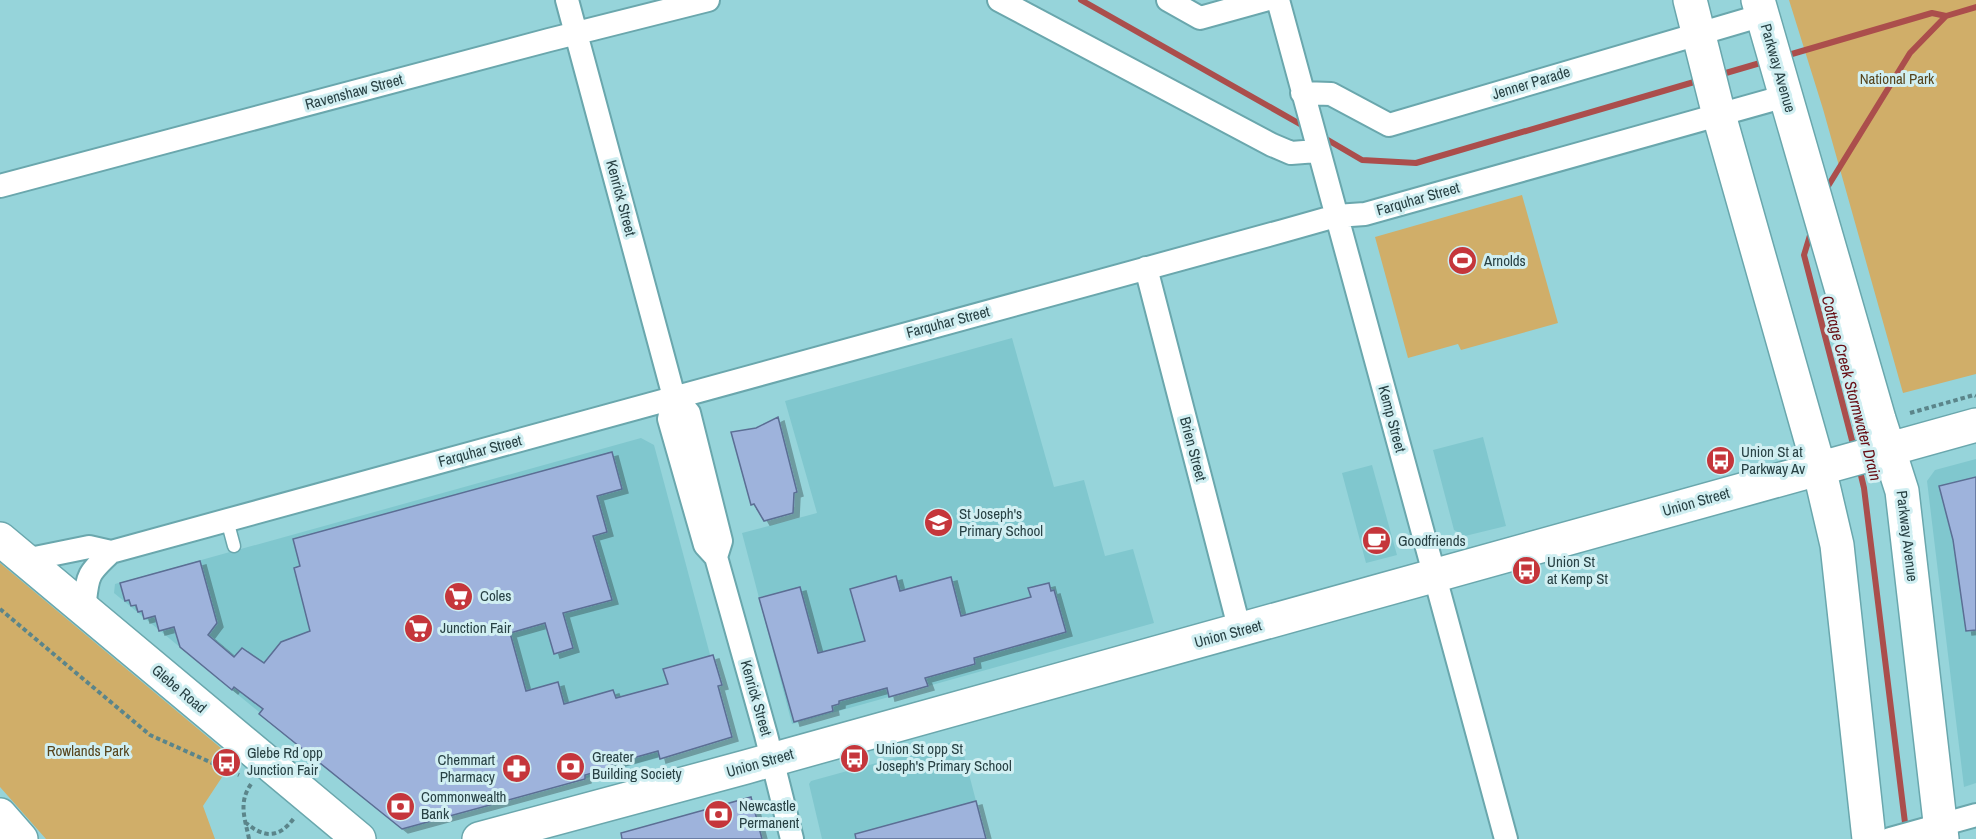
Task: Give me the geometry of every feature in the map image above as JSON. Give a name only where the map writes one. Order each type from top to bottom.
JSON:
[{"type":"main road","points":[[1690,0],[1713,89],[1828,466],[1869,839]]},
{"type":"main road","name":"Parkway Avenue","points":[[1761,7],[1880,419],[1881,451],[1902,491],[1942,832]]},
{"type":"main road","name":"Union Street","points":[[480,839],[772,760],[1881,451],[1975,405]]},
{"type":"main road","name":"Glebe Road","points":[[0,539],[359,839]]},
{"type":"main road","points":[[0,814],[21,839]]},
{"type":"street","name":"Kenrick Street","points":[[567,0],[674,397],[669,419],[705,545],[716,557],[792,839]]},
{"type":"street","name":"Ravenshaw Street","points":[[0,186],[708,0]]},
{"type":"street","points":[[999,0],[1291,153],[1315,145]]},
{"type":"street","points":[[1168,0],[1200,18],[1265,0]]},
{"type":"street","name":"Kemp Street","points":[[1278,0],[1315,145],[1436,576],[1506,839]]},
{"type":"street","name":"Jenner Parade","points":[[1305,101],[1331,94],[1389,125],[1699,34],[1761,7]]},
{"type":"street","name":"Farquhar Street","points":[[84,610],[88,577],[93,568],[111,552],[1336,216],[1365,214],[1713,89],[1779,71]]},
{"type":"street","name":"Brien Street","points":[[1146,268],[1240,630]]},
{"type":"street","name":"Farquhar Street","points":[[25,560],[89,547],[111,552]]},
{"type":"street","points":[[1890,839],[1942,832],[1976,815]]},
{"type":"lane","points":[[227,520],[234,546]]},
{"type":"path","points":[[1910,413],[1975,405]]},
{"type":"path","points":[[0,609],[150,735],[241,776]]},
{"type":"path","points":[[249,839],[242,805],[243,796],[250,784]]},
{"type":"path","points":[[245,822],[261,833],[276,833],[288,826],[294,818]]},
{"type":"path","points":[[276,833],[278,839]]},
{"type":"shaded area","name":"St Joseph's Primary School","points":[[1012,338],[1054,487],[1084,480],[1105,556],[1133,549],[1154,623],[792,724],[742,533],[817,513],[785,401]]},
{"type":"shaded area","points":[[1483,437],[1506,526],[1465,536],[1454,530],[1433,450]]},
{"type":"shaded area","points":[[641,438],[654,445],[732,737],[403,830],[114,593],[115,584]]},
{"type":"shaded area","points":[[1976,459],[1976,783],[1964,787],[1927,481],[1935,470]]},
{"type":"shaded area","points":[[1372,465],[1397,555],[1366,563],[1342,473]]},
{"type":"shaded area","points":[[960,740],[986,839],[822,839],[809,784],[811,781]]},
{"type":"green space","name":"National Park","points":[[1789,0],[1976,0],[1976,374],[1903,393],[1823,109]]},
{"type":"green space","points":[[1522,195],[1558,323],[1461,350],[1458,344],[1408,358],[1375,237]]},
{"type":"green space","name":"Rowlands Park","points":[[0,563],[234,759],[203,806],[215,839],[46,839],[0,787]]},
{"type":"building","points":[[778,417],[797,492],[794,493],[793,513],[764,521],[754,504],[751,505],[731,432],[756,428]]},
{"type":"building","name":"Junction Fair","points":[[612,452],[622,489],[597,496],[607,532],[593,536],[612,600],[563,613],[573,648],[554,654],[545,623],[510,633],[526,691],[558,682],[564,704],[613,690],[616,698],[668,684],[663,669],[713,655],[722,685],[718,686],[732,737],[660,759],[658,751],[608,765],[609,768],[585,775],[585,779],[402,829],[259,714],[263,709],[234,687],[232,690],[180,647],[174,627],[159,631],[155,616],[144,619],[142,611],[138,612],[136,605],[131,606],[129,600],[125,601],[120,583],[200,561],[217,623],[208,635],[234,657],[242,648],[264,663],[281,642],[310,631],[294,568],[300,566],[293,539]]},
{"type":"building","points":[[1976,477],[1976,630],[1966,631],[1953,540],[1939,486]]},
{"type":"building","points":[[896,576],[900,591],[951,577],[961,616],[1031,597],[1028,588],[1049,583],[1051,591],[1054,590],[1066,632],[974,658],[975,664],[925,678],[928,686],[889,697],[887,688],[839,701],[839,704],[832,706],[833,711],[794,722],[759,598],[800,587],[818,653],[865,641],[850,589]]},
{"type":"building","points":[[751,797],[762,839],[622,839],[621,833]]},
{"type":"building","points":[[976,801],[986,839],[856,839],[855,834]]},
{"type":"waterway","points":[[1081,0],[1307,128]]},
{"type":"waterway","name":"Cottage Creek Stormwater Drain","points":[[1825,191],[1910,53],[1946,16],[1976,7]]},
{"type":"waterway","points":[[1785,56],[1932,13],[1946,16]]},
{"type":"waterway","points":[[1719,75],[1767,61]]},
{"type":"waterway","points":[[1321,136],[1362,160],[1416,163],[1701,80]]},
{"type":"waterway","name":"Cottage Creek Stormwater Drain","points":[[1811,232],[1804,255],[1854,448]]},
{"type":"waterway","name":"Cottage Creek Stormwater Drain","points":[[1859,467],[1864,488],[1906,831]]},
{"type":"place","name":"Arnolds","points":[[1463,261]]},
{"type":"place","name":"Union St at Parkway Av","points":[[1720,461]]},
{"type":"place","name":"St Joseph's Primary School","points":[[938,523]]},
{"type":"place","name":"Goodfriends","points":[[1377,541]]},
{"type":"place","name":"Union St at Kemp St","points":[[1526,571]]},
{"type":"place","name":"Coles","points":[[459,596]]},
{"type":"place","name":"Junction Fair","points":[[419,628]]},
{"type":"place","name":"Union St opp St Joseph's Primary School","points":[[855,758]]},
{"type":"place","name":"Glebe Rd opp Junction Fair","points":[[226,762]]},
{"type":"place","name":"Greater Building Society","points":[[571,766]]},
{"type":"place","name":"Chemmart Pharmacy","points":[[516,769]]},
{"type":"place","name":"Commonwealth Bank","points":[[400,806]]},
{"type":"place","name":"Newcastle Permanent","points":[[718,815]]}]
